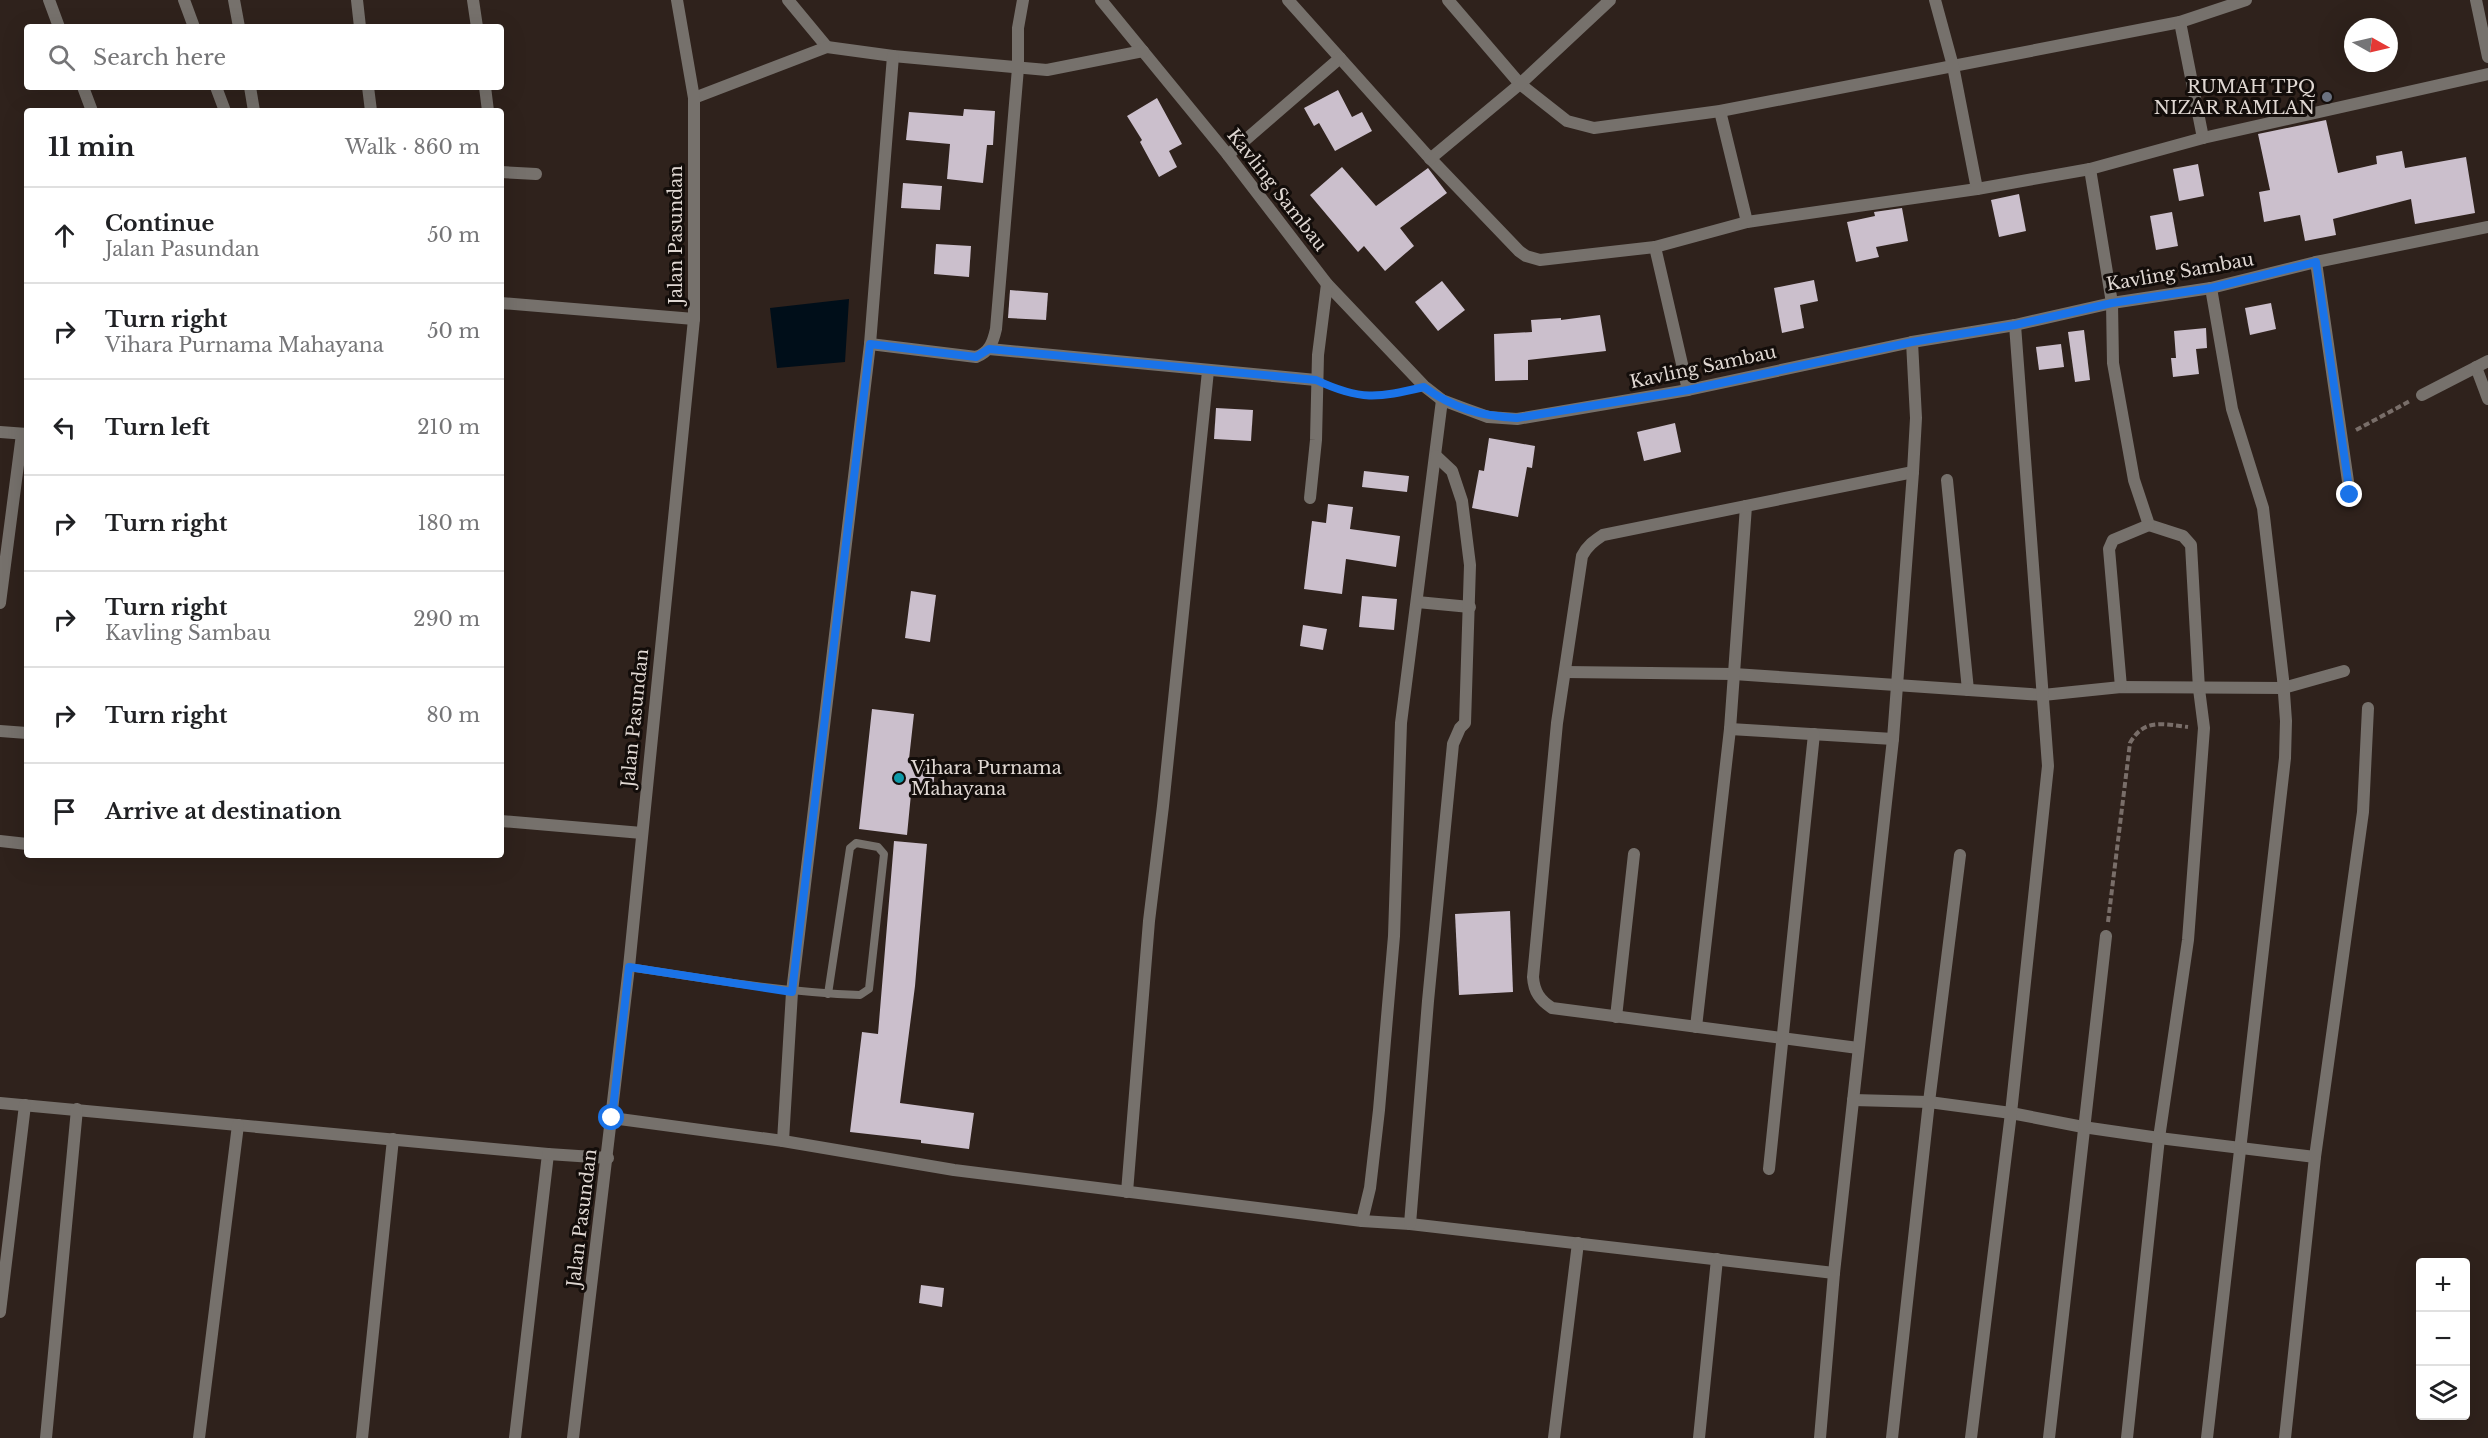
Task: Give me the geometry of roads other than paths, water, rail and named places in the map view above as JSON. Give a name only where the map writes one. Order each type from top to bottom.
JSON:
[{"type":"street","points":[[49,0],[58,24]]},
{"type":"street","points":[[184,0],[193,24]]},
{"type":"street","points":[[234,0],[238,24]]},
{"type":"street","points":[[357,0],[360,24]]},
{"type":"street","points":[[474,0],[477,24]]},
{"type":"street","name":"Jalan Pasundan","points":[[573,1438],[629,967],[694,319],[694,98],[677,0]]},
{"type":"street","points":[[788,0],[827,47]]},
{"type":"street","points":[[989,349],[996,329],[1018,68],[1018,28],[1023,0]]},
{"type":"street","name":"Kavling Sambau","points":[[1101,0],[1228,154],[1326,284],[1424,387],[1442,400],[1488,417],[1517,418],[1688,390],[1912,342],[2015,325],[2112,303],[2211,288],[2316,262],[2488,227]]},
{"type":"street","points":[[1288,0],[1430,159],[1526,256],[1549,260],[1656,247],[1747,222],[1977,189],[2090,169],[2203,138],[2488,74]]},
{"type":"street","points":[[1448,0],[1520,84],[1567,121],[1588,127],[1610,128],[1720,111],[2180,22],[2222,3],[2246,0]]},
{"type":"street","points":[[1430,159],[1520,84],[1610,0]]},
{"type":"street","points":[[1935,0],[1953,66],[1977,189]]},
{"type":"street","points":[[2476,0],[2488,57]]},
{"type":"street","points":[[2180,22],[2203,138]]},
{"type":"street","points":[[694,98],[827,47],[893,56],[1047,70],[1143,51]]},
{"type":"street","points":[[783,1141],[792,992],[870,344],[893,56]]},
{"type":"street","points":[[1228,154],[1340,58]]},
{"type":"street","points":[[84,90],[91,108]]},
{"type":"street","points":[[217,90],[224,108]]},
{"type":"street","points":[[250,90],[254,108]]},
{"type":"street","points":[[368,90],[371,108]]},
{"type":"street","points":[[485,90],[488,108]]},
{"type":"street","points":[[1720,111],[1747,222]]},
{"type":"street","points":[[2090,169],[2112,303],[2113,363],[2134,480],[2149,525]]},
{"type":"street","points":[[504,172],[536,174]]},
{"type":"street","points":[[1656,247],[1688,390]]},
{"type":"street","points":[[2316,262],[2350,495]]},
{"type":"street","points":[[1310,498],[1316,440],[1316,380],[1326,284]]},
{"type":"street","points":[[2207,1438],[2284,758],[2286,721],[2264,508],[2232,409],[2211,288]]},
{"type":"street","points":[[504,303],[694,319]]},
{"type":"street","points":[[1971,1438],[2011,1113],[2049,766],[2015,325]]},
{"type":"street","points":[[1820,1438],[1834,1273],[1893,739],[1916,418],[1912,342]]},
{"type":"street","points":[[870,344],[976,357],[989,349],[1316,380]]},
{"type":"street","points":[[2422,395],[2488,361]]},
{"type":"street","points":[[2476,367],[2488,399]]},
{"type":"street","points":[[1127,1192],[1149,921],[1208,371]]},
{"type":"street","points":[[1362,1221],[1370,1188],[1379,1110],[1394,936],[1401,723],[1442,400]]},
{"type":"street","points":[[0,432],[24,434],[0,603]]},
{"type":"street","points":[[1410,1224],[1429,989],[1453,744],[1460,728],[1465,723],[1470,607],[1470,565],[1461,501],[1452,471],[1436,456]]},
{"type":"street","points":[[1858,1048],[1552,1008],[1544,1003],[1534,987],[1557,723],[1582,556],[1590,544],[1604,535],[1913,472]]},
{"type":"street","points":[[1947,480],[1968,690]]},
{"type":"street","points":[[1696,1028],[1730,729],[1746,506]]},
{"type":"street","points":[[2121,687],[2109,549],[2113,540],[2149,525],[2183,536],[2191,545],[2199,689],[2204,728],[2188,940],[2159,1138],[2127,1438]]},
{"type":"street","points":[[1417,602],[1470,607]]},
{"type":"street","points":[[1565,672],[1734,674],[1897,687],[2043,695],[2121,687],[2283,688],[2344,671]]},
{"type":"street","points":[[2285,1438],[2315,1157],[2363,812],[2368,708]]},
{"type":"street","points":[[1730,729],[1893,739]]},
{"type":"street","points":[[0,730],[24,733]]},
{"type":"street","points":[[1769,1168],[1814,734]]},
{"type":"street","points":[[504,821],[642,833]]},
{"type":"street","points":[[0,841],[24,844]]},
{"type":"street","points":[[1616,1017],[1634,854]]},
{"type":"street","points":[[1892,1438],[1929,1101],[1960,855]]},
{"type":"street","points":[[2049,1438],[2106,936]]},
{"type":"street","points":[[1853,1100],[1929,1101],[2159,1138],[2315,1157]]},
{"type":"street","points":[[0,1103],[608,1158]]},
{"type":"street","points":[[0,1312],[25,1105]]},
{"type":"street","points":[[46,1438],[77,1109]]},
{"type":"street","points":[[612,1118],[783,1141],[954,1170],[1127,1192],[1362,1221],[1410,1224],[1834,1273]]},
{"type":"street","points":[[199,1438],[238,1125]]},
{"type":"street","points":[[362,1438],[393,1139]]},
{"type":"street","points":[[514,1438],[548,1154]]},
{"type":"street","points":[[1554,1438],[1578,1243]]},
{"type":"street","points":[[1699,1438],[1717,1259]]},
{"type":"lane","points":[[629,967],[792,992],[828,994],[860,995],[868,989],[884,854],[878,847],[856,843],[850,848],[828,994]]},
{"type":"water","points":[[849,299],[845,362],[777,368],[770,308]]},
{"type":"place","name":"RUMAH TPQ NIZAR RAMLAN","points":[[2327,97]]},
{"type":"place","name":"Vihara Purnama Mahayana","points":[[899,778]]}]
